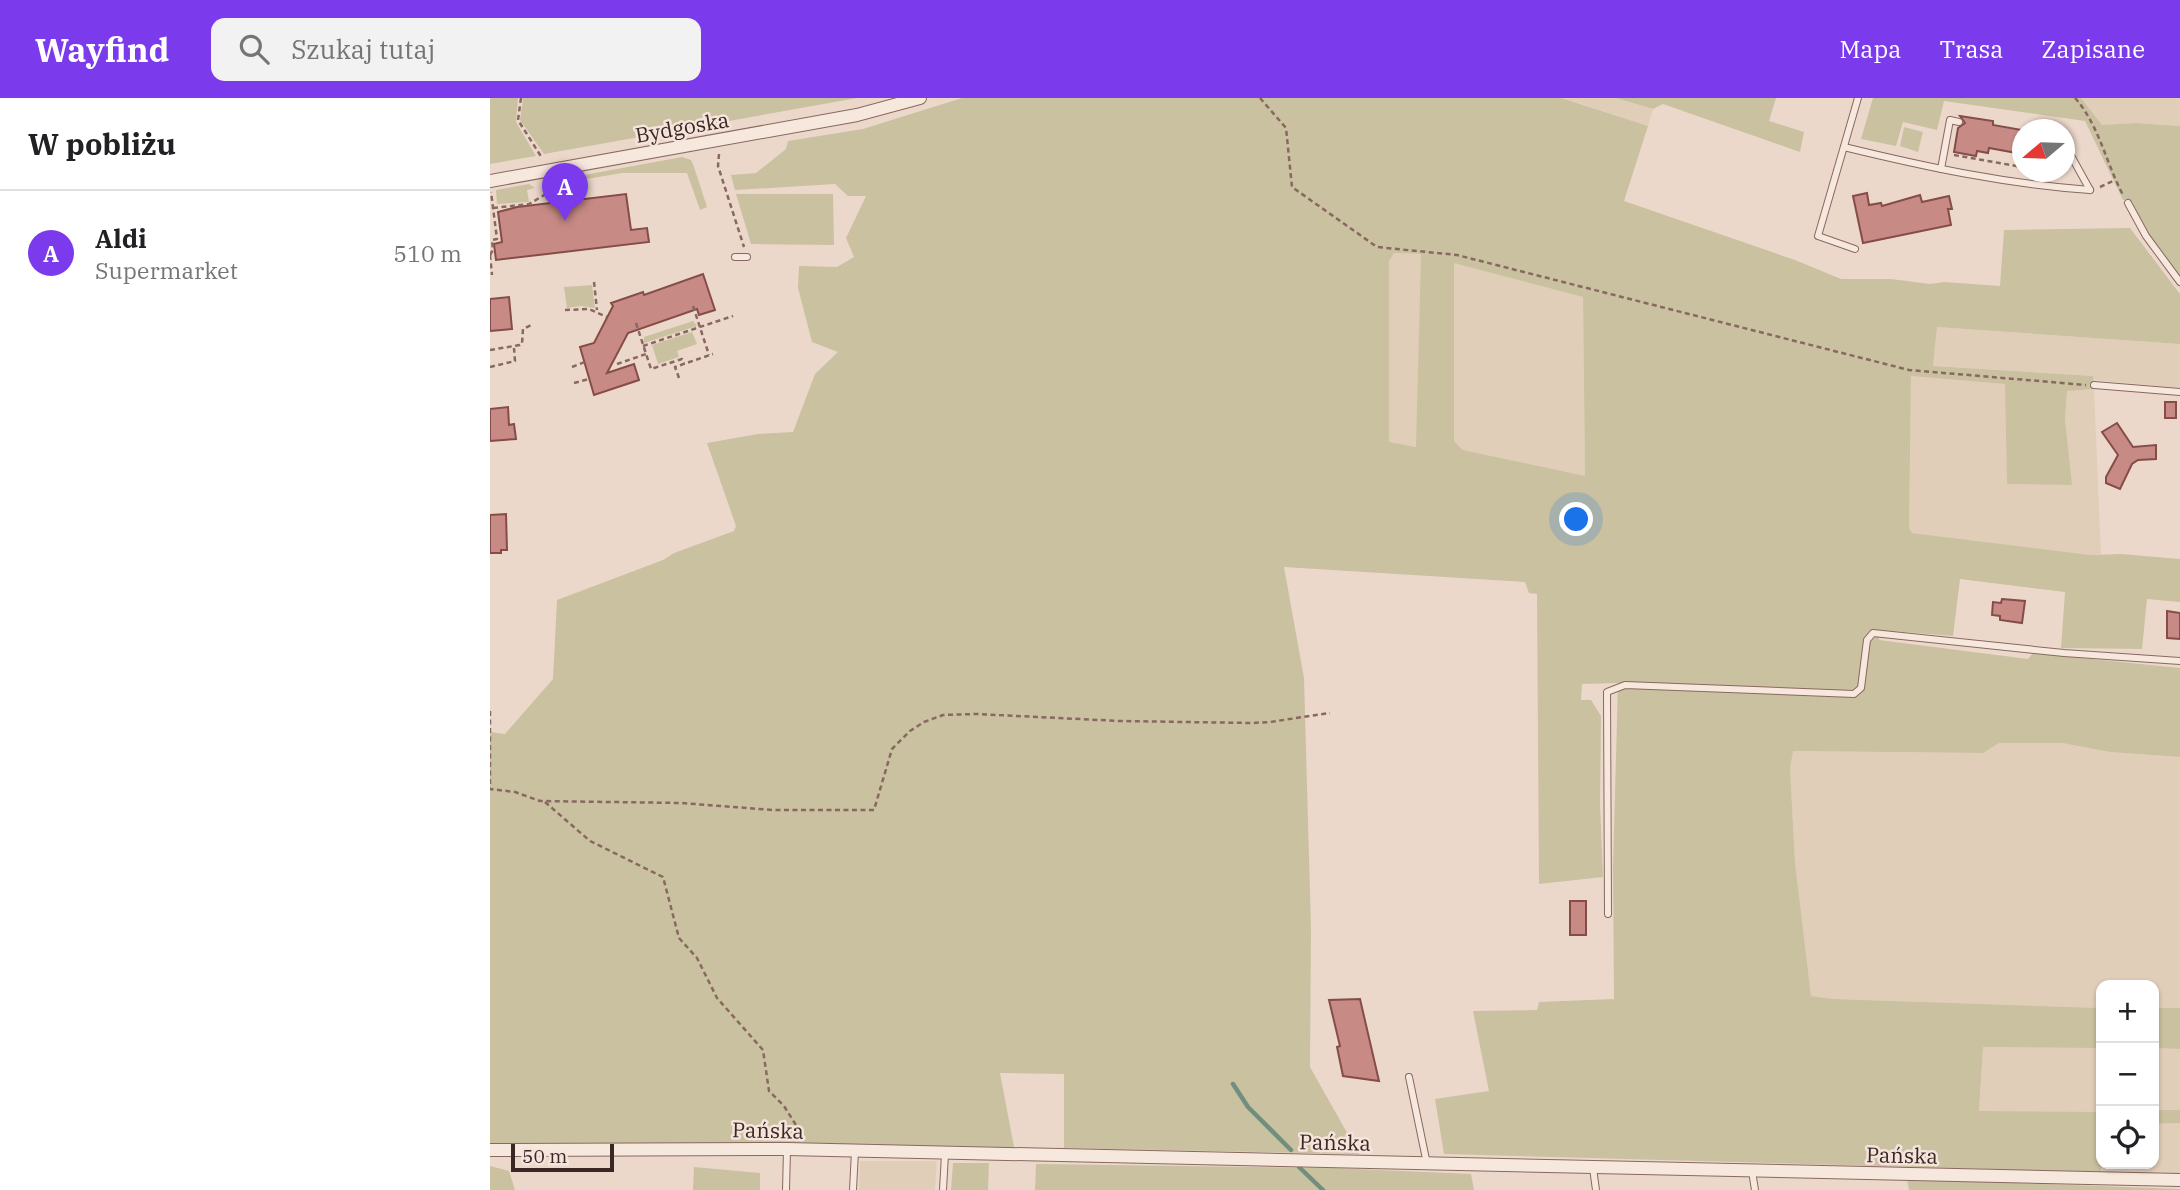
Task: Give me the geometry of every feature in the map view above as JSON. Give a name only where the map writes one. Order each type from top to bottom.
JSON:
[{"type":"street","name":"Bydgoska","points":[[490,181],[857,115],[911,99]]},
{"type":"street","name":"Pańska","points":[[490,1150],[788,1149],[2180,1180]]},
{"type":"lane","points":[[1855,249],[1818,236],[1858,98]]},
{"type":"lane","points":[[1941,169],[1950,120],[1959,122]]},
{"type":"lane","points":[[1844,147],[1941,169],[2035,186],[2090,190]]},
{"type":"lane","points":[[2075,163],[2090,190]]},
{"type":"lane","points":[[2128,203],[2146,236],[2180,282]]},
{"type":"lane","points":[[735,257],[747,257]]},
{"type":"lane","points":[[2094,385],[2180,392]]},
{"type":"lane","points":[[1608,914],[1607,692],[1625,685],[1854,694],[1861,688],[1867,640],[1873,633],[2064,653],[2180,661]]},
{"type":"lane","points":[[1409,1077],[1426,1164]]},
{"type":"lane","points":[[786,1190],[788,1149]]},
{"type":"lane","points":[[853,1190],[855,1152]]},
{"type":"lane","points":[[943,1190],[944,1154]]},
{"type":"lane","points":[[1593,1168],[1596,1190]]},
{"type":"lane","points":[[1752,1171],[1755,1190]]},
{"type":"path","points":[[521,98],[518,120],[543,159]]},
{"type":"path","points":[[1260,98],[1286,128],[1292,187],[1377,247],[1457,255],[1909,370],[2094,385]]},
{"type":"path","points":[[2075,98],[2094,129],[2114,178],[2128,203]]},
{"type":"path","points":[[723,150],[717,162],[747,257]]},
{"type":"path","points":[[1980,152],[1980,160]]},
{"type":"path","points":[[1954,155],[2012,165]]},
{"type":"path","points":[[2090,190],[2113,181]]},
{"type":"path","points":[[491,189],[499,238],[492,240],[492,275]]},
{"type":"path","points":[[494,212],[529,204],[545,194]]},
{"type":"path","points":[[490,255],[495,254]]},
{"type":"path","points":[[594,282],[597,311]]},
{"type":"path","points":[[679,378],[676,366],[711,355],[693,306]]},
{"type":"path","points":[[565,310],[581,308],[597,311],[607,317]]},
{"type":"path","points":[[643,346],[733,316]]},
{"type":"path","points":[[636,324],[651,369],[682,359],[684,364]]},
{"type":"path","points":[[490,349],[523,344],[523,329],[531,325]]},
{"type":"path","points":[[490,367],[515,361],[514,347]]},
{"type":"path","points":[[617,364],[646,354]]},
{"type":"path","points":[[572,366],[585,362]]},
{"type":"path","points":[[573,383],[589,379]]},
{"type":"path","points":[[490,711],[490,789],[515,792],[543,801],[681,803],[772,810],[874,810],[892,749],[910,731],[943,715],[1252,723],[1330,713]]},
{"type":"path","points":[[543,801],[590,841],[663,877],[679,938],[697,958],[718,998],[763,1050],[769,1091],[784,1106],[811,1150]]},
{"type":"shaded area","points":[[490,98],[518,98],[516,122],[536,156],[490,164]]},
{"type":"shaded area","points":[[518,98],[857,98],[544,154],[520,120],[523,99]]},
{"type":"shaded area","points":[[962,98],[1561,98],[1648,126],[1624,201],[1795,260],[1841,279],[1891,279],[1930,284],[1944,282],[2000,286],[2004,230],[2130,228],[2180,294],[2180,344],[1937,327],[1933,366],[2093,376],[2094,389],[2067,391],[2065,419],[2072,485],[2007,484],[2005,384],[1911,376],[1909,528],[1912,533],[2091,555],[2121,554],[2180,559],[2180,602],[2147,599],[2142,649],[2061,648],[2065,592],[1960,579],[1953,636],[1880,630],[1879,640],[2028,659],[2033,653],[2180,668],[2180,757],[2110,752],[2062,743],[1999,743],[1983,753],[1793,751],[1790,768],[1795,862],[1811,996],[2096,1008],[2096,1048],[1983,1047],[1979,1111],[2096,1112],[2096,1169],[2101,1169],[2101,1172],[1444,1154],[1435,1099],[1489,1091],[1473,1011],[1537,1010],[1539,1002],[1614,999],[1613,868],[1618,683],[1582,684],[1581,700],[1591,700],[1601,716],[1603,877],[1539,884],[1537,594],[1529,593],[1525,582],[1284,567],[1304,678],[1311,928],[1310,1067],[1359,1154],[1064,1148],[1064,1074],[1000,1073],[1014,1147],[490,1144],[490,732],[505,734],[553,679],[557,600],[734,531],[736,526],[707,443],[758,434],[793,432],[815,374],[838,352],[812,342],[798,288],[799,266],[837,267],[854,257],[846,238],[866,196],[848,196],[835,184],[735,190],[731,175],[756,173],[786,149],[788,141],[863,129]],"holes":[[[1394,253],[1421,254],[1416,447],[1389,442],[1389,261]],[[1454,263],[1583,297],[1585,476],[1463,450],[1454,441]]]},
{"type":"shaded area","points":[[1561,98],[1616,98],[1653,109],[1648,126]]},
{"type":"shaded area","points":[[1616,98],[1776,98],[1769,121],[1804,132],[1800,152],[1663,104],[1653,109]]},
{"type":"shaded area","points":[[1873,98],[2081,98],[2102,125],[2136,123],[2180,126],[2180,276],[2152,240],[2132,202],[2123,200],[2085,121],[1944,101],[1937,130],[1903,122],[1896,146],[1861,139]]},
{"type":"shaded area","points":[[2081,98],[2180,98],[2180,126],[2136,123],[2102,125]]},
{"type":"shaded area","points":[[1904,127],[1923,132],[1918,152],[1900,146]]},
{"type":"shaded area","points":[[682,157],[691,160],[693,164],[707,207],[700,210],[687,173],[622,173],[551,185],[552,181]]},
{"type":"shaded area","points":[[529,184],[535,188],[527,190],[529,202],[497,204],[496,190]]},
{"type":"shaded area","points":[[736,194],[833,194],[834,245],[751,244]]},
{"type":"shaded area","points":[[1394,253],[1421,254],[1417,447],[1389,443],[1389,261]]},
{"type":"shaded area","points":[[1454,262],[1583,297],[1585,477],[1463,450],[1454,442]]},
{"type":"shaded area","points":[[592,285],[595,308],[567,308],[564,287]]},
{"type":"shaded area","points":[[693,321],[697,326],[644,343],[644,337]]},
{"type":"shaded area","points":[[1937,327],[2180,344],[2180,388],[2093,380],[2092,376],[1933,366]]},
{"type":"shaded area","points":[[692,332],[697,344],[677,351],[679,357],[658,364],[652,345]]},
{"type":"shaded area","points":[[1911,376],[2006,384],[2007,484],[2071,485],[2065,419],[2067,391],[2094,389],[2101,554],[1912,533],[1909,528]]},
{"type":"shaded area","points":[[1999,743],[2062,743],[2110,752],[2180,757],[2180,1008],[2159,1008],[2159,980],[2096,980],[2096,1008],[1811,996],[1795,862],[1790,768],[1792,751],[1982,753]]},
{"type":"shaded area","points":[[2159,1008],[2180,1008],[2180,1049],[2159,1048]]},
{"type":"shaded area","points":[[1983,1047],[2096,1048],[2096,1112],[1979,1112]]},
{"type":"shaded area","points":[[2159,1048],[2180,1049],[2180,1110],[2159,1110]]},
{"type":"shaded area","points":[[2159,1110],[2180,1110],[2180,1123],[2159,1124]]},
{"type":"shaded area","points":[[2180,1123],[2180,1174],[2101,1172],[2101,1169],[2159,1169],[2159,1124]]},
{"type":"shaded area","points":[[860,1161],[937,1161],[935,1190],[859,1190]]},
{"type":"shaded area","points":[[953,1163],[989,1163],[988,1190],[951,1190]]},
{"type":"shaded area","points":[[1036,1164],[1334,1168],[1471,1174],[1474,1190],[1035,1190]]},
{"type":"shaded area","points":[[490,1166],[509,1171],[515,1190],[490,1190]]},
{"type":"shaded area","points":[[694,1167],[760,1173],[760,1190],[693,1190]]},
{"type":"shaded area","points":[[1907,1179],[2180,1189],[2180,1190],[1909,1190]]},
{"type":"building","points":[[1960,116],[1993,121],[1993,125],[2012,128],[2012,152],[1989,148],[1988,153],[1977,151],[1976,156],[1954,152],[1958,128],[1965,123]]},
{"type":"building","points":[[1867,193],[1869,205],[1881,203],[1882,206],[1920,195],[1922,202],[1949,196],[1951,225],[1863,243],[1853,196]]},
{"type":"building","points":[[626,194],[631,230],[647,228],[649,242],[496,260],[494,244],[502,242],[498,212],[517,207]]},
{"type":"building","points":[[703,274],[715,310],[699,315],[697,309],[628,333],[607,373],[634,364],[639,380],[594,395],[580,347],[594,343],[613,306],[611,303],[643,292],[644,295]]},
{"type":"building","points":[[509,297],[512,329],[490,331],[490,299]]},
{"type":"building","points":[[2165,402],[2176,402],[2176,418],[2165,418]]},
{"type":"building","points":[[508,407],[509,425],[514,424],[516,439],[490,441],[490,409]]},
{"type":"building","points":[[2117,423],[2133,447],[2156,445],[2156,459],[2138,460],[2132,464],[2120,489],[2106,483],[2106,477],[2118,455],[2102,432]]},
{"type":"building","points":[[506,514],[507,550],[490,553],[490,515]]},
{"type":"building","points":[[2002,599],[2025,601],[2022,623],[2000,620],[2000,616],[1992,615],[1993,602],[2001,603]]},
{"type":"building","points":[[2167,611],[2180,613],[2180,639],[2167,638]]},
{"type":"building","points":[[1570,901],[1586,901],[1586,935],[1570,935]]},
{"type":"building","points":[[1360,999],[1379,1081],[1343,1076],[1337,1047],[1340,1046],[1329,1000]]},
{"type":"waterway","points":[[1233,1084],[1248,1107],[1291,1150]]},
{"type":"waterway","points":[[1299,1167],[1323,1190]]},
{"type":"place","name":"Aldi","points":[[565,221]]}]
